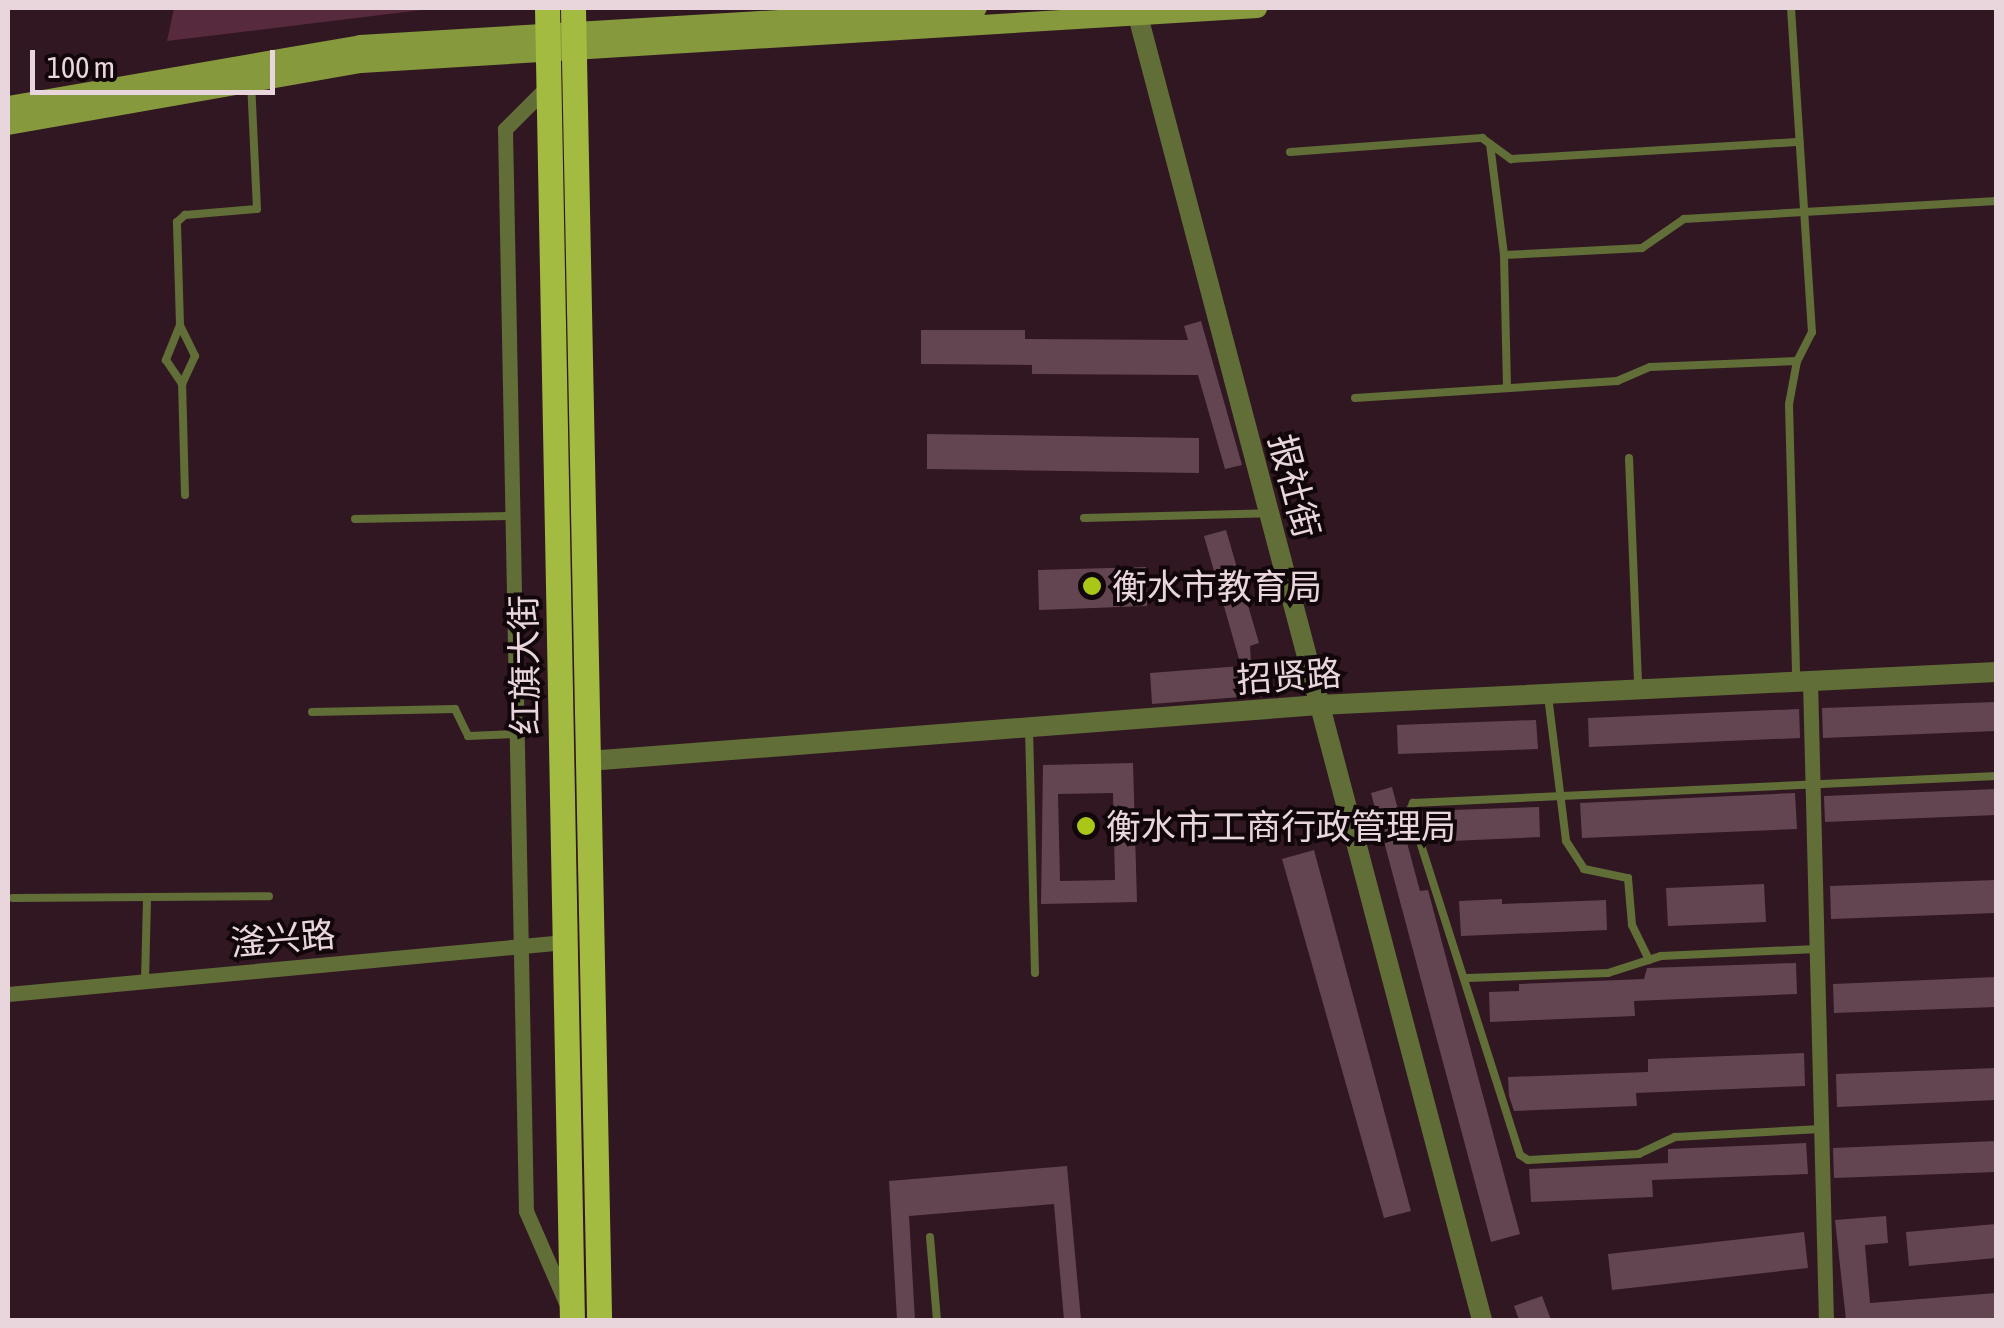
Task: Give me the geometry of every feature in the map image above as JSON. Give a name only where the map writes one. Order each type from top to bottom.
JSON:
[{"type":"main road","points":[[573,30],[977,8]]},
{"type":"main road","points":[[8,106],[318,50],[547,31],[1138,16],[1257,8]]},
{"type":"main road","name":"红旗大街","points":[[573,30],[598,1320]]},
{"type":"main road","points":[[8,126],[250,79],[547,31]]},
{"type":"main road","name":"红旗大街","points":[[547,31],[572,1319]]},
{"type":"street","name":"报社街","points":[[1138,16],[1482,1320]]},
{"type":"street","points":[[548,86],[505,129],[520,946],[526,1211],[572,1319]]},
{"type":"street","name":"招贤路","points":[[588,761],[1319,705],[1996,672]]},
{"type":"street","points":[[1803,682],[1812,784],[1826,1320]]},
{"type":"street","name":"滏兴路","points":[[8,994],[565,942]]},
{"type":"lane","points":[[1791,8],[1812,332],[1797,361],[1789,404],[1803,682]]},
{"type":"lane","points":[[182,384],[166,360],[180,324],[176,222],[185,214],[258,209],[250,79]]},
{"type":"lane","points":[[1290,152],[1490,142],[1511,159],[1800,142]]},
{"type":"lane","points":[[1490,142],[1504,255],[1507,388]]},
{"type":"lane","points":[[1504,255],[1642,248],[1684,219],[1996,201]]},
{"type":"lane","points":[[180,324],[196,356],[182,384],[185,495]]},
{"type":"lane","points":[[1356,398],[1617,381],[1650,368],[1797,361]]},
{"type":"lane","points":[[1630,458],[1638,690]]},
{"type":"lane","points":[[1084,518],[1269,513]]},
{"type":"lane","points":[[355,519],[512,516]]},
{"type":"lane","points":[[1548,694],[1557,794],[1575,858],[1584,868],[1628,878],[1632,925],[1649,960]]},
{"type":"lane","points":[[312,712],[455,710],[468,736],[516,734]]},
{"type":"lane","points":[[1029,728],[1034,973]]},
{"type":"lane","points":[[1821,1129],[1676,1136],[1639,1154],[1528,1160],[1514,1144],[1467,978],[1410,810],[1413,803],[1996,776]]},
{"type":"lane","points":[[146,981],[147,896]]},
{"type":"lane","points":[[13,898],[269,896]]},
{"type":"lane","points":[[1467,978],[1608,973],[1649,960],[1817,949]]},
{"type":"lane","points":[[930,1236],[937,1320]]},
{"type":"shaded area","points":[[174,8],[438,8],[167,41]]},
{"type":"building","points":[[1201,321],[1242,465],[1225,469],[1198,375],[1032,374],[1032,365],[921,364],[921,330],[1025,330],[1025,339],[1188,340],[1184,326]]},
{"type":"building","points":[[927,434],[1199,438],[1199,473],[927,469]]},
{"type":"building","points":[[1226,530],[1259,643],[1250,646],[1253,696],[1152,704],[1150,673],[1241,666],[1204,536]]},
{"type":"building","points":[[1146,567],[1147,606],[1039,610],[1038,570]]},
{"type":"building","points":[[1996,702],[1996,731],[1823,738],[1822,708]]},
{"type":"building","points":[[1799,709],[1800,738],[1589,747],[1588,718]]},
{"type":"building","points":[[1536,720],[1538,749],[1398,754],[1397,725]]},
{"type":"building","points":[[1133,763],[1137,902],[1041,904],[1043,765]],"holes":[[[1113,793],[1115,880],[1060,881],[1058,794]]]},
{"type":"building","points":[[1392,787],[1420,891],[1428,890],[1520,1234],[1491,1242],[1371,793]]},
{"type":"building","points":[[1996,789],[1996,815],[1825,822],[1824,796]]},
{"type":"building","points":[[1795,793],[1797,829],[1582,838],[1580,803]]},
{"type":"building","points":[[1539,807],[1540,837],[1428,842],[1422,824],[1422,811]]},
{"type":"building","points":[[1314,850],[1411,1211],[1384,1218],[1282,859]]},
{"type":"building","points":[[1996,880],[1996,913],[1831,919],[1830,886]]},
{"type":"building","points":[[1764,884],[1766,922],[1668,926],[1666,888]]},
{"type":"building","points":[[1502,899],[1502,904],[1606,900],[1607,930],[1461,936],[1459,901]]},
{"type":"building","points":[[1796,963],[1797,994],[1634,1001],[1635,1016],[1490,1022],[1489,992],[1519,991],[1519,984],[1644,979],[1647,968]]},
{"type":"building","points":[[1996,977],[1996,1007],[1834,1013],[1833,984]]},
{"type":"building","points":[[1804,1053],[1805,1086],[1636,1093],[1637,1106],[1514,1111],[1509,1096],[1508,1077],[1648,1072],[1648,1059]]},
{"type":"building","points":[[1996,1068],[1996,1100],[1837,1107],[1836,1074]]},
{"type":"building","points":[[1996,1141],[1996,1172],[1834,1178],[1833,1148]]},
{"type":"building","points":[[1806,1143],[1808,1174],[1652,1180],[1653,1197],[1531,1202],[1529,1169],[1668,1163],[1668,1149]]},
{"type":"building","points":[[1067,1166],[1081,1320],[1064,1320],[1054,1204],[909,1216],[915,1320],[897,1320],[889,1181]]},
{"type":"building","points":[[1886,1216],[1888,1243],[1865,1245],[1870,1303],[1996,1293],[1996,1320],[1846,1320],[1835,1220]]},
{"type":"building","points":[[1996,1224],[1996,1258],[1909,1266],[1906,1232]]},
{"type":"building","points":[[1804,1232],[1808,1268],[1612,1290],[1608,1254]]},
{"type":"building","points":[[1542,1296],[1551,1320],[1519,1320],[1514,1306]]},
{"type":"place","name":"衡水市教育局","points":[[1092,586]]},
{"type":"place","name":"衡水市工商行政管理局","points":[[1086,826]]}]
